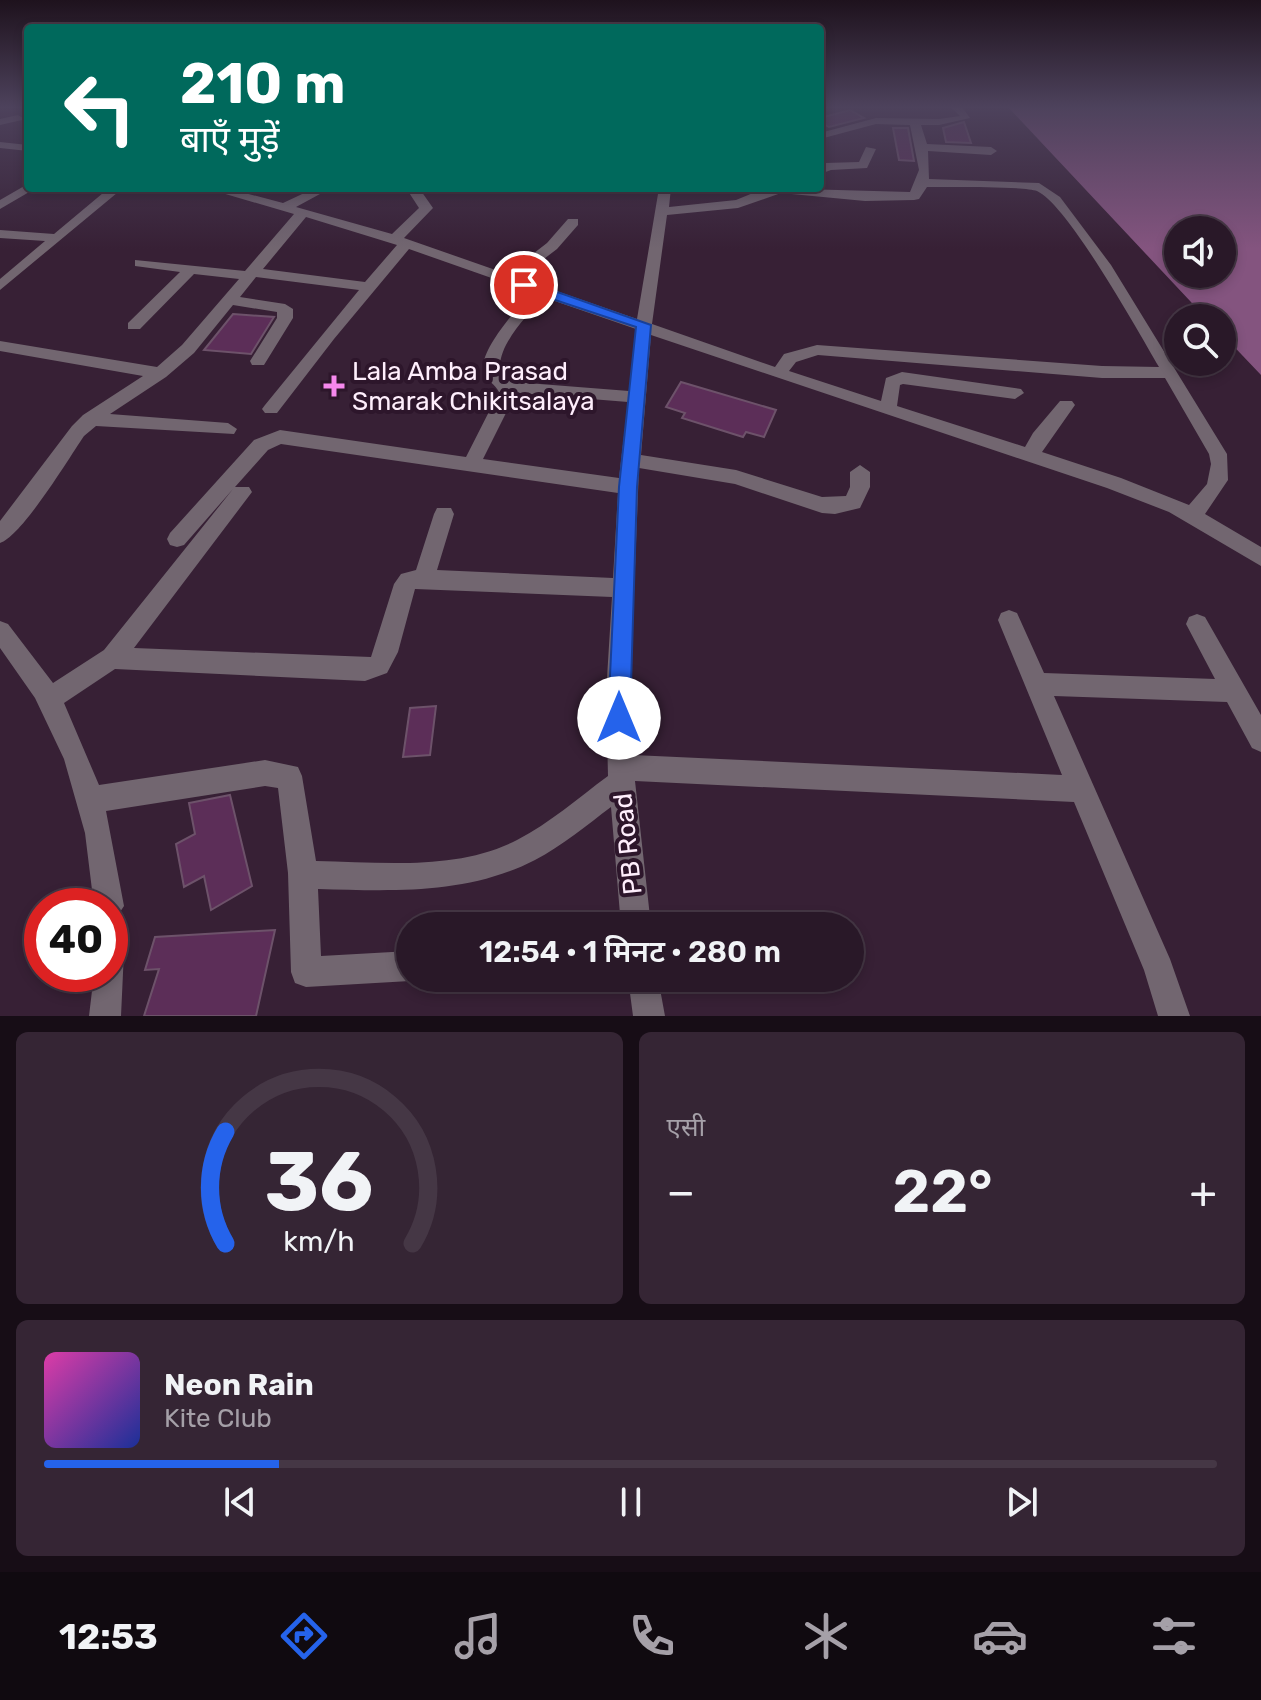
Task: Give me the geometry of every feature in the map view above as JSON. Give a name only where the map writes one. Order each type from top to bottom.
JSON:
[{"type":"street","points":[[824,168],[863,165],[868,154]]},
{"type":"street","points":[[824,191],[903,198],[914,196],[925,183],[927,171],[923,154]]},
{"type":"street","points":[[925,183],[1048,190],[1090,244],[1151,339],[1164,365]]},
{"type":"street","points":[[0,205],[24,191]]},
{"type":"street","points":[[0,286],[53,238],[112,192]]},
{"type":"street","points":[[228,192],[287,206],[400,242],[779,374],[1114,483],[1192,515],[1261,557]]},
{"type":"street","points":[[287,206],[317,192]]},
{"type":"street","points":[[271,409],[370,287],[426,208],[416,192]]},
{"type":"street","name":"PB Road","points":[[635,912],[621,774],[618,694],[628,487],[644,325],[665,192]]},
{"type":"street","points":[[663,212],[738,204],[768,192]]},
{"type":"street","points":[[0,535],[41,485],[65,446],[89,419],[160,373],[188,349],[304,211]]},
{"type":"street","points":[[508,280],[552,246],[573,222]]},
{"type":"street","points":[[0,234],[53,238]]},
{"type":"street","points":[[140,263],[370,287]]},
{"type":"street","points":[[134,326],[190,270]]},
{"type":"street","points":[[540,291],[514,323],[492,360],[494,375],[503,382],[527,389],[637,397]]},
{"type":"street","points":[[228,300],[285,309],[285,318],[258,361]]},
{"type":"street","points":[[0,346],[160,373]]},
{"type":"street","points":[[779,374],[790,358],[817,350],[1102,372],[1164,373]]},
{"type":"street","points":[[1170,376],[1218,454],[1222,467],[1221,479],[1192,515]]},
{"type":"street","points":[[888,410],[892,382],[902,378],[1015,393]]},
{"type":"street","points":[[475,457],[508,392],[503,382]]},
{"type":"street","points":[[1030,457],[1039,438],[1066,405]]},
{"type":"street","points":[[89,419],[228,429]]},
{"type":"street","points":[[177,539],[261,445],[280,437],[628,487]]},
{"type":"street","points":[[631,460],[736,477],[835,506],[853,503],[857,497],[860,472]]},
{"type":"street","points":[[48,700],[112,658],[242,492]]},
{"type":"street","points":[[424,579],[444,514]]},
{"type":"street","points":[[112,658],[365,670],[379,665],[386,652],[405,584],[409,580],[623,588]]},
{"type":"street","points":[[1009,620],[1159,970],[1174,1016]]},
{"type":"street","points":[[1197,624],[1261,739]]},
{"type":"street","points":[[0,631],[20,652],[48,700],[83,774],[106,863],[108,888]]},
{"type":"street","points":[[1037,684],[1234,691]]},
{"type":"street","points":[[90,800],[265,773],[289,776],[304,865],[308,928],[306,972],[396,967]]},
{"type":"street","points":[[315,875],[424,876],[496,862],[525,850],[621,774],[1082,789]]},
{"type":"street","points":[[105,1016],[107,992]]},
{"type":"street","points":[[645,992],[649,1016]]},
{"type":"shaded area","points":[[1052,154],[1261,154],[1261,375],[1236,349],[1236,304],[1193,304],[1178,288],[1236,288],[1236,216],[1164,216],[1164,273]]},
{"type":"building","points":[[898,154],[913,154],[914,161],[899,160]]},
{"type":"building","points":[[233,314],[274,317],[251,354],[204,350]]},
{"type":"building","points":[[681,382],[776,410],[764,437],[746,432],[743,437],[682,418],[685,413],[666,407]]},
{"type":"building","points":[[436,706],[430,755],[403,757],[410,708]]},
{"type":"building","points":[[230,795],[252,886],[211,910],[204,876],[184,887],[176,844],[195,834],[189,803]]},
{"type":"building","points":[[275,930],[256,1016],[144,1016],[159,969],[145,970],[155,937]]},
{"type":"place","name":"Lala Amba Prasad Smarak Chikitsalaya","points":[[334,386]]},
{"type":"route","points":[[524,285],[644,325],[628,487],[619,718]]}]
